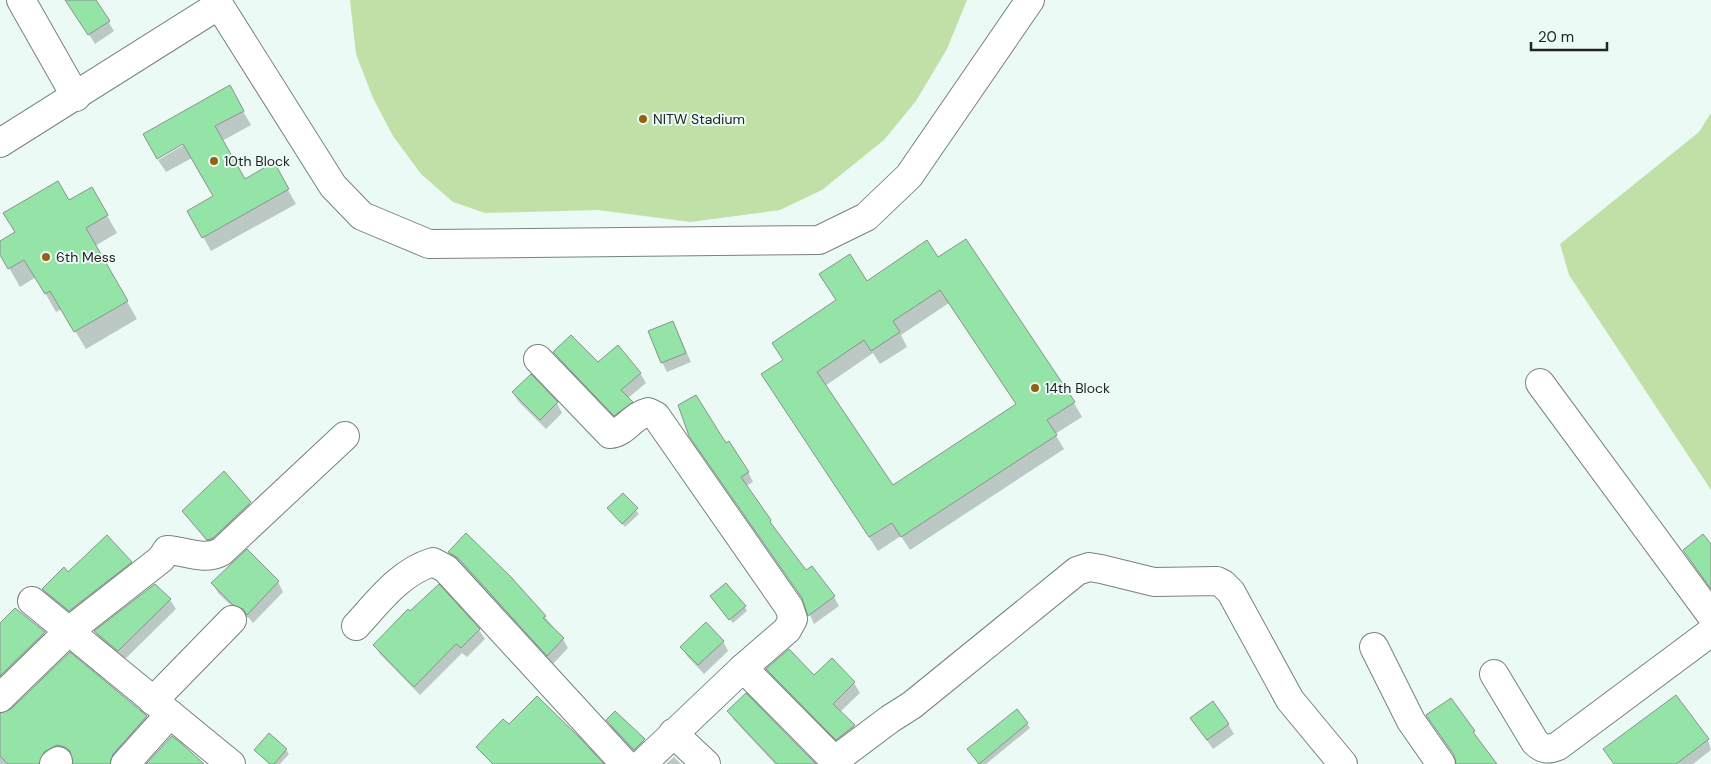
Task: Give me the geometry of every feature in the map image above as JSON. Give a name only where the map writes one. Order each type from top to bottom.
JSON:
[{"type":"street","points":[[21,0],[76,97]]},
{"type":"street","points":[[0,143],[76,97],[218,2],[333,186],[362,216],[429,244],[819,240],[866,217],[910,176],[1030,0]]},
{"type":"street","points":[[538,359],[610,434],[618,433],[638,414],[648,412],[656,416],[790,607],[793,619],[787,630],[742,668],[642,764]]},
{"type":"street","points":[[1540,383],[1711,615]]},
{"type":"street","points":[[0,698],[69,631],[161,560],[167,550],[202,557],[212,557],[221,552],[345,436]]},
{"type":"street","points":[[356,626],[403,577],[417,567],[433,562],[446,569],[625,764]]},
{"type":"street","points":[[742,668],[836,763],[890,718],[912,705],[1077,571],[1089,567],[1154,582],[1207,580],[1223,584],[1231,592],[1290,700],[1343,764]]},
{"type":"street","points":[[32,602],[162,708],[204,755],[231,764]]},
{"type":"street","points":[[125,764],[162,708],[232,620]]},
{"type":"street","points":[[1494,674],[1535,742],[1541,748],[1549,750],[1558,746],[1711,632]]},
{"type":"street","points":[[1374,647],[1411,721],[1441,764]]},
{"type":"street","points":[[673,734],[706,764]]},
{"type":"green space","name":"NITW Stadium","points":[[350,0],[967,0],[947,49],[916,101],[884,140],[822,190],[780,210],[690,222],[598,210],[485,213],[453,202],[421,174],[393,136],[373,98],[356,54]]},
{"type":"green space","points":[[1711,113],[1711,490],[1569,275],[1560,244],[1699,132]]},
{"type":"building","points":[[65,0],[96,0],[110,21],[88,35]]},
{"type":"building","name":"10th Block","points":[[230,85],[244,111],[215,126],[245,179],[274,162],[289,189],[202,238],[187,211],[213,196],[183,144],[157,159],[143,134]]},
{"type":"building","name":"6th Mess","points":[[58,181],[69,200],[92,187],[108,215],[86,228],[128,301],[74,332],[50,291],[45,294],[24,260],[8,269],[0,255],[0,241],[15,232],[3,213]]},
{"type":"building","name":"14th Block","points":[[966,239],[1075,402],[1047,420],[1057,435],[901,537],[892,523],[869,537],[761,374],[783,360],[772,343],[836,300],[819,274],[850,254],[867,281],[927,240],[938,257]],"holes":[[[940,290],[1016,404],[893,485],[817,372],[864,340],[871,351],[900,332],[893,321]]]},
{"type":"building","points":[[673,321],[686,353],[661,363],[648,331]]},
{"type":"building","points":[[571,335],[598,362],[618,345],[641,373],[621,390],[633,402],[614,416],[553,352]]},
{"type":"building","points":[[531,374],[558,402],[540,420],[512,392]]},
{"type":"building","points":[[696,395],[726,443],[729,441],[749,472],[741,477],[771,520],[770,522],[806,570],[812,566],[835,596],[808,616],[802,598],[689,436],[678,405]]},
{"type":"building","points":[[224,471],[251,502],[213,538],[207,540],[182,511]]},
{"type":"building","points":[[623,493],[638,508],[622,524],[607,508]]},
{"type":"building","points":[[466,533],[511,577],[546,616],[543,618],[564,638],[547,656],[458,558],[448,552]]},
{"type":"building","points":[[1703,534],[1711,544],[1711,589],[1683,550]]},
{"type":"building","points":[[107,535],[132,562],[69,611],[42,589],[64,567],[68,572]]},
{"type":"building","points":[[247,549],[279,581],[247,615],[243,609],[233,605],[211,583]]},
{"type":"building","points":[[726,583],[746,606],[729,620],[710,596]]},
{"type":"building","points":[[155,584],[171,599],[118,651],[94,631]]},
{"type":"building","points":[[439,584],[480,629],[461,648],[456,644],[414,687],[373,645],[408,609],[410,611]]},
{"type":"building","points":[[15,608],[45,632],[0,676],[0,623]]},
{"type":"building","points":[[706,622],[724,641],[698,665],[680,647]]},
{"type":"building","points":[[789,649],[814,675],[832,658],[855,682],[833,704],[855,725],[836,740],[766,669]]},
{"type":"building","points":[[70,652],[147,716],[113,754],[110,764],[73,764],[70,751],[65,747],[57,745],[44,752],[39,764],[8,764],[0,756],[0,713],[11,709]]},
{"type":"building","points":[[746,693],[816,764],[777,764],[727,711]]},
{"type":"building","points":[[1676,695],[1709,739],[1676,764],[1614,764],[1603,749]]},
{"type":"building","points":[[537,696],[604,764],[493,764],[476,747],[503,719],[509,724]]},
{"type":"building","points":[[1451,698],[1497,764],[1456,764],[1454,755],[1426,715]]},
{"type":"building","points":[[1213,701],[1229,724],[1207,740],[1190,718]]},
{"type":"building","points":[[1017,709],[1028,723],[979,764],[967,749]]},
{"type":"building","points":[[615,711],[645,739],[634,750],[606,720]]},
{"type":"building","points":[[269,733],[287,749],[274,764],[270,764],[254,750]]},
{"type":"building","points":[[172,736],[182,744],[204,764],[146,764]]},
{"type":"place","name":"NITW Stadium","points":[[643,119]]},
{"type":"place","name":"10th Block","points":[[214,161]]},
{"type":"place","name":"6th Mess","points":[[46,257]]},
{"type":"place","name":"14th Block","points":[[1035,388]]}]
